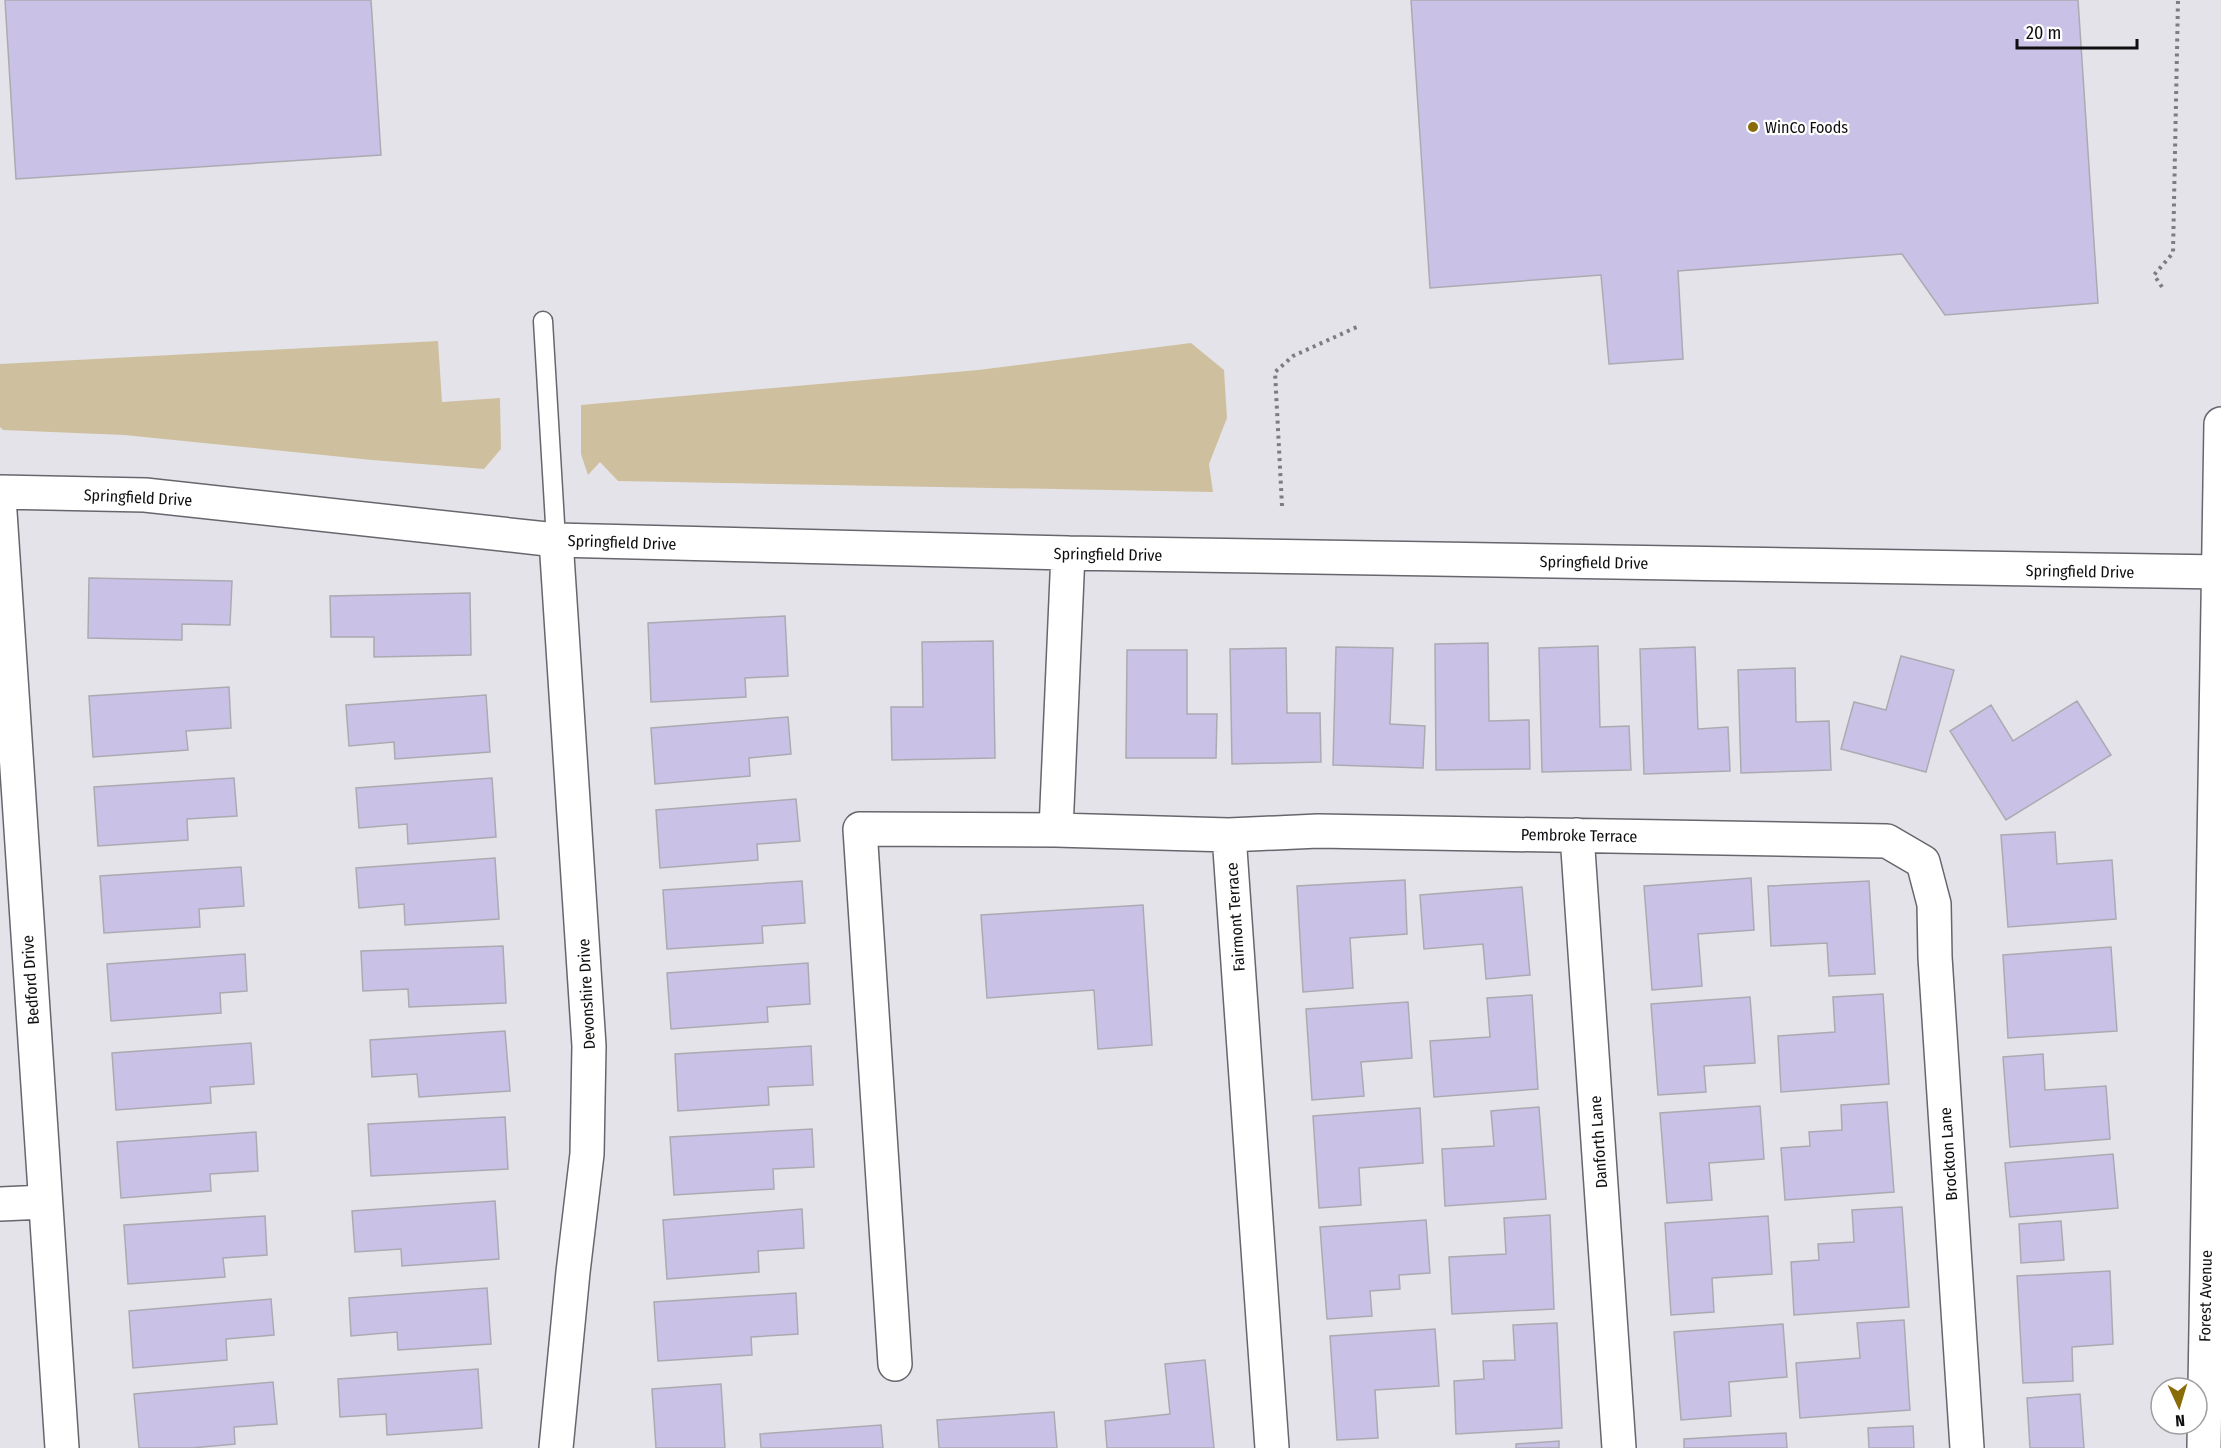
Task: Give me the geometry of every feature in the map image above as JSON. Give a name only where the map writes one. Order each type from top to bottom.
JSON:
[{"type":"street","name":"Forest Avenue","points":[[2204,1448],[2221,424]]},
{"type":"street","name":"Springfield Drive","points":[[0,492],[145,495],[556,540],[1068,553],[2220,573]]},
{"type":"street","name":"Bedford Drive","points":[[0,512],[62,1448]]},
{"type":"street","name":"Devonshire Drive","points":[[556,540],[589,1046],[587,1154],[556,1448]]},
{"type":"street","points":[[1056,830],[1068,553]]},
{"type":"street","points":[[895,1364],[860,829],[1056,830],[1229,835]]},
{"type":"street","name":"Pembroke Terrace","points":[[1229,835],[1318,831],[1887,841],[1923,862]]},
{"type":"street","name":"Fairmont Terrace","points":[[1229,835],[1272,1448]]},
{"type":"street","name":"Danforth Lane","points":[[1577,835],[1619,1448]]},
{"type":"street","name":"Brockton Lane","points":[[1923,862],[1934,904],[1935,957],[1967,1448]]},
{"type":"street","points":[[0,1204],[45,1202]]},
{"type":"lane","points":[[543,321],[556,540]]},
{"type":"path","points":[[2162,287],[2154,275],[2173,253],[2178,0]]},
{"type":"path","points":[[1282,506],[1275,372],[1293,356],[1359,326]]},
{"type":"shaded area","points":[[438,341],[442,402],[500,398],[501,449],[484,469],[124,435],[3,430],[0,427],[0,364]]},
{"type":"shaded area","points":[[1191,343],[1224,370],[1227,418],[1209,464],[1213,492],[618,481],[600,462],[588,475],[581,454],[581,405],[978,370]]},
{"type":"building","points":[[5,0],[371,0],[381,155],[16,179]]},
{"type":"building","name":"WinCo Foods","points":[[1411,0],[2078,0],[2098,303],[1945,315],[1902,254],[1678,271],[1683,359],[1609,364],[1601,275],[1430,288]]},
{"type":"building","points":[[89,578],[232,581],[230,625],[182,624],[182,640],[88,638]]},
{"type":"building","points":[[470,593],[471,655],[374,657],[374,637],[331,637],[330,596]]},
{"type":"building","points":[[785,616],[788,676],[745,678],[746,697],[651,702],[648,623]]},
{"type":"building","points":[[993,641],[995,758],[892,760],[891,707],[923,707],[922,642]]},
{"type":"building","points":[[1488,643],[1489,721],[1529,720],[1530,769],[1436,770],[1435,644]]},
{"type":"building","points":[[1598,646],[1600,727],[1629,726],[1631,770],[1542,772],[1539,648]]},
{"type":"building","points":[[1336,647],[1393,648],[1390,724],[1425,726],[1423,768],[1333,765]]},
{"type":"building","points":[[1695,647],[1698,729],[1728,727],[1730,771],[1644,774],[1640,649]]},
{"type":"building","points":[[1286,648],[1287,713],[1320,713],[1321,762],[1232,764],[1230,649]]},
{"type":"building","points":[[1127,650],[1187,650],[1187,714],[1217,714],[1216,758],[1126,758]]},
{"type":"building","points":[[1901,656],[1954,670],[1926,772],[1841,749],[1854,702],[1886,710]]},
{"type":"building","points":[[1795,668],[1796,722],[1829,721],[1831,770],[1741,773],[1738,670]]},
{"type":"building","points":[[229,687],[231,728],[186,731],[188,750],[93,757],[89,696]]},
{"type":"building","points":[[486,695],[490,752],[395,759],[394,742],[349,746],[346,705]]},
{"type":"building","points":[[2077,701],[2111,755],[2006,820],[1950,731],[1991,705],[2013,741]]},
{"type":"building","points":[[788,717],[791,754],[749,758],[750,776],[655,784],[651,728]]},
{"type":"building","points":[[234,778],[237,816],[187,819],[188,840],[98,846],[94,787]]},
{"type":"building","points":[[492,778],[496,837],[408,844],[407,824],[359,828],[356,788]]},
{"type":"building","points":[[796,799],[800,841],[757,844],[758,860],[660,868],[656,810]]},
{"type":"building","points":[[2055,832],[2057,864],[2112,860],[2116,919],[2008,927],[2001,835]]},
{"type":"building","points":[[495,858],[499,919],[405,925],[404,904],[359,908],[356,868]]},
{"type":"building","points":[[241,867],[244,906],[199,909],[200,927],[104,933],[100,876]]},
{"type":"building","points":[[1751,878],[1754,930],[1698,934],[1702,986],[1652,990],[1644,886]]},
{"type":"building","points":[[1405,880],[1407,934],[1350,938],[1353,988],[1303,992],[1297,886]]},
{"type":"building","points":[[802,881],[805,923],[762,926],[763,943],[667,949],[663,890]]},
{"type":"building","points":[[1869,881],[1875,974],[1829,976],[1827,943],[1771,946],[1768,886]]},
{"type":"building","points":[[1522,887],[1530,975],[1486,979],[1483,944],[1424,949],[1420,895]]},
{"type":"building","points":[[1143,905],[1152,1045],[1098,1049],[1094,990],[987,998],[981,915]]},
{"type":"building","points":[[503,946],[506,1003],[409,1007],[408,989],[363,991],[361,951]]},
{"type":"building","points":[[2111,947],[2117,1031],[2008,1038],[2003,955]]},
{"type":"building","points":[[245,954],[247,991],[220,993],[221,1013],[111,1021],[107,964]]},
{"type":"building","points":[[808,963],[810,1004],[767,1007],[768,1022],[671,1029],[667,973]]},
{"type":"building","points":[[1883,994],[1889,1084],[1781,1092],[1778,1036],[1835,1032],[1833,997]]},
{"type":"building","points":[[1532,995],[1538,1089],[1434,1097],[1430,1041],[1490,1037],[1487,998]]},
{"type":"building","points":[[1750,997],[1755,1063],[1704,1066],[1706,1092],[1658,1095],[1651,1004]]},
{"type":"building","points":[[1408,1002],[1412,1058],[1361,1062],[1364,1096],[1312,1100],[1306,1009]]},
{"type":"building","points":[[505,1031],[510,1091],[419,1097],[417,1074],[372,1077],[370,1040]]},
{"type":"building","points":[[251,1043],[254,1084],[210,1087],[211,1103],[116,1110],[112,1053]]},
{"type":"building","points":[[811,1046],[813,1085],[768,1087],[769,1105],[678,1111],[675,1054]]},
{"type":"building","points":[[2043,1054],[2045,1090],[2106,1086],[2110,1139],[2010,1147],[2003,1057]]},
{"type":"building","points":[[1887,1102],[1894,1192],[1785,1200],[1781,1148],[1810,1146],[1809,1132],[1842,1130],[1841,1105]]},
{"type":"building","points":[[1760,1106],[1764,1159],[1709,1163],[1712,1200],[1667,1203],[1660,1113]]},
{"type":"building","points":[[1539,1107],[1546,1199],[1445,1206],[1442,1149],[1494,1146],[1491,1111]]},
{"type":"building","points":[[1420,1108],[1423,1163],[1359,1168],[1361,1205],[1319,1208],[1313,1116]]},
{"type":"building","points":[[505,1117],[508,1169],[371,1176],[368,1124]]},
{"type":"building","points":[[812,1129],[814,1167],[773,1169],[774,1189],[674,1195],[670,1137]]},
{"type":"building","points":[[256,1132],[258,1171],[210,1174],[211,1191],[121,1198],[117,1142]]},
{"type":"building","points":[[2113,1154],[2118,1208],[2010,1217],[2005,1163]]},
{"type":"building","points":[[495,1201],[499,1259],[402,1266],[401,1249],[355,1252],[352,1211]]},
{"type":"building","points":[[1902,1207],[1909,1307],[1794,1315],[1791,1262],[1819,1260],[1818,1244],[1854,1242],[1852,1210]]},
{"type":"building","points":[[802,1209],[804,1248],[758,1251],[759,1272],[667,1279],[663,1220]]},
{"type":"building","points":[[1550,1215],[1554,1309],[1452,1314],[1449,1257],[1506,1254],[1504,1218]]},
{"type":"building","points":[[265,1216],[267,1255],[223,1258],[225,1277],[128,1284],[124,1225]]},
{"type":"building","points":[[1768,1216],[1772,1274],[1712,1278],[1714,1312],[1671,1315],[1665,1223]]},
{"type":"building","points":[[1426,1220],[1430,1273],[1399,1275],[1400,1289],[1370,1291],[1372,1316],[1327,1319],[1320,1227]]},
{"type":"building","points":[[2061,1221],[2064,1260],[2021,1263],[2019,1224]]},
{"type":"building","points":[[2110,1271],[2113,1344],[2072,1347],[2073,1381],[2023,1383],[2017,1276]]},
{"type":"building","points":[[487,1288],[491,1344],[398,1350],[397,1332],[351,1336],[349,1298]]},
{"type":"building","points":[[796,1293],[798,1334],[751,1337],[752,1355],[658,1361],[654,1302]]},
{"type":"building","points":[[271,1299],[274,1335],[226,1339],[227,1360],[133,1368],[129,1311]]},
{"type":"building","points":[[1904,1320],[1910,1410],[1800,1418],[1796,1363],[1860,1358],[1857,1323]]},
{"type":"building","points":[[1557,1323],[1562,1428],[1456,1434],[1454,1381],[1484,1379],[1483,1361],[1515,1360],[1513,1325]]},
{"type":"building","points":[[1783,1324],[1787,1377],[1729,1382],[1731,1416],[1681,1420],[1674,1332]]},
{"type":"building","points":[[1435,1329],[1439,1386],[1375,1390],[1378,1438],[1337,1440],[1330,1336]]},
{"type":"building","points":[[1205,1360],[1214,1448],[1107,1448],[1105,1421],[1170,1414],[1165,1364]]},
{"type":"building","points":[[478,1369],[482,1428],[387,1435],[386,1414],[340,1417],[338,1379]]},
{"type":"building","points":[[273,1382],[277,1424],[234,1427],[235,1444],[192,1448],[139,1448],[134,1394]]},
{"type":"building","points":[[721,1384],[725,1448],[656,1448],[652,1389]]},
{"type":"building","points":[[2080,1394],[2084,1448],[2030,1448],[2027,1398]]},
{"type":"building","points":[[1054,1412],[1057,1448],[939,1448],[937,1420]]},
{"type":"building","points":[[881,1425],[883,1448],[761,1448],[760,1434]]},
{"type":"building","points":[[1913,1426],[1914,1448],[1869,1448],[1868,1428]]},
{"type":"building","points":[[1786,1433],[1787,1448],[1684,1448],[1684,1439]]},
{"type":"building","points":[[1559,1441],[1559,1448],[1516,1448],[1516,1444]]},
{"type":"place","name":"WinCo Foods","points":[[1753,127]]}]
